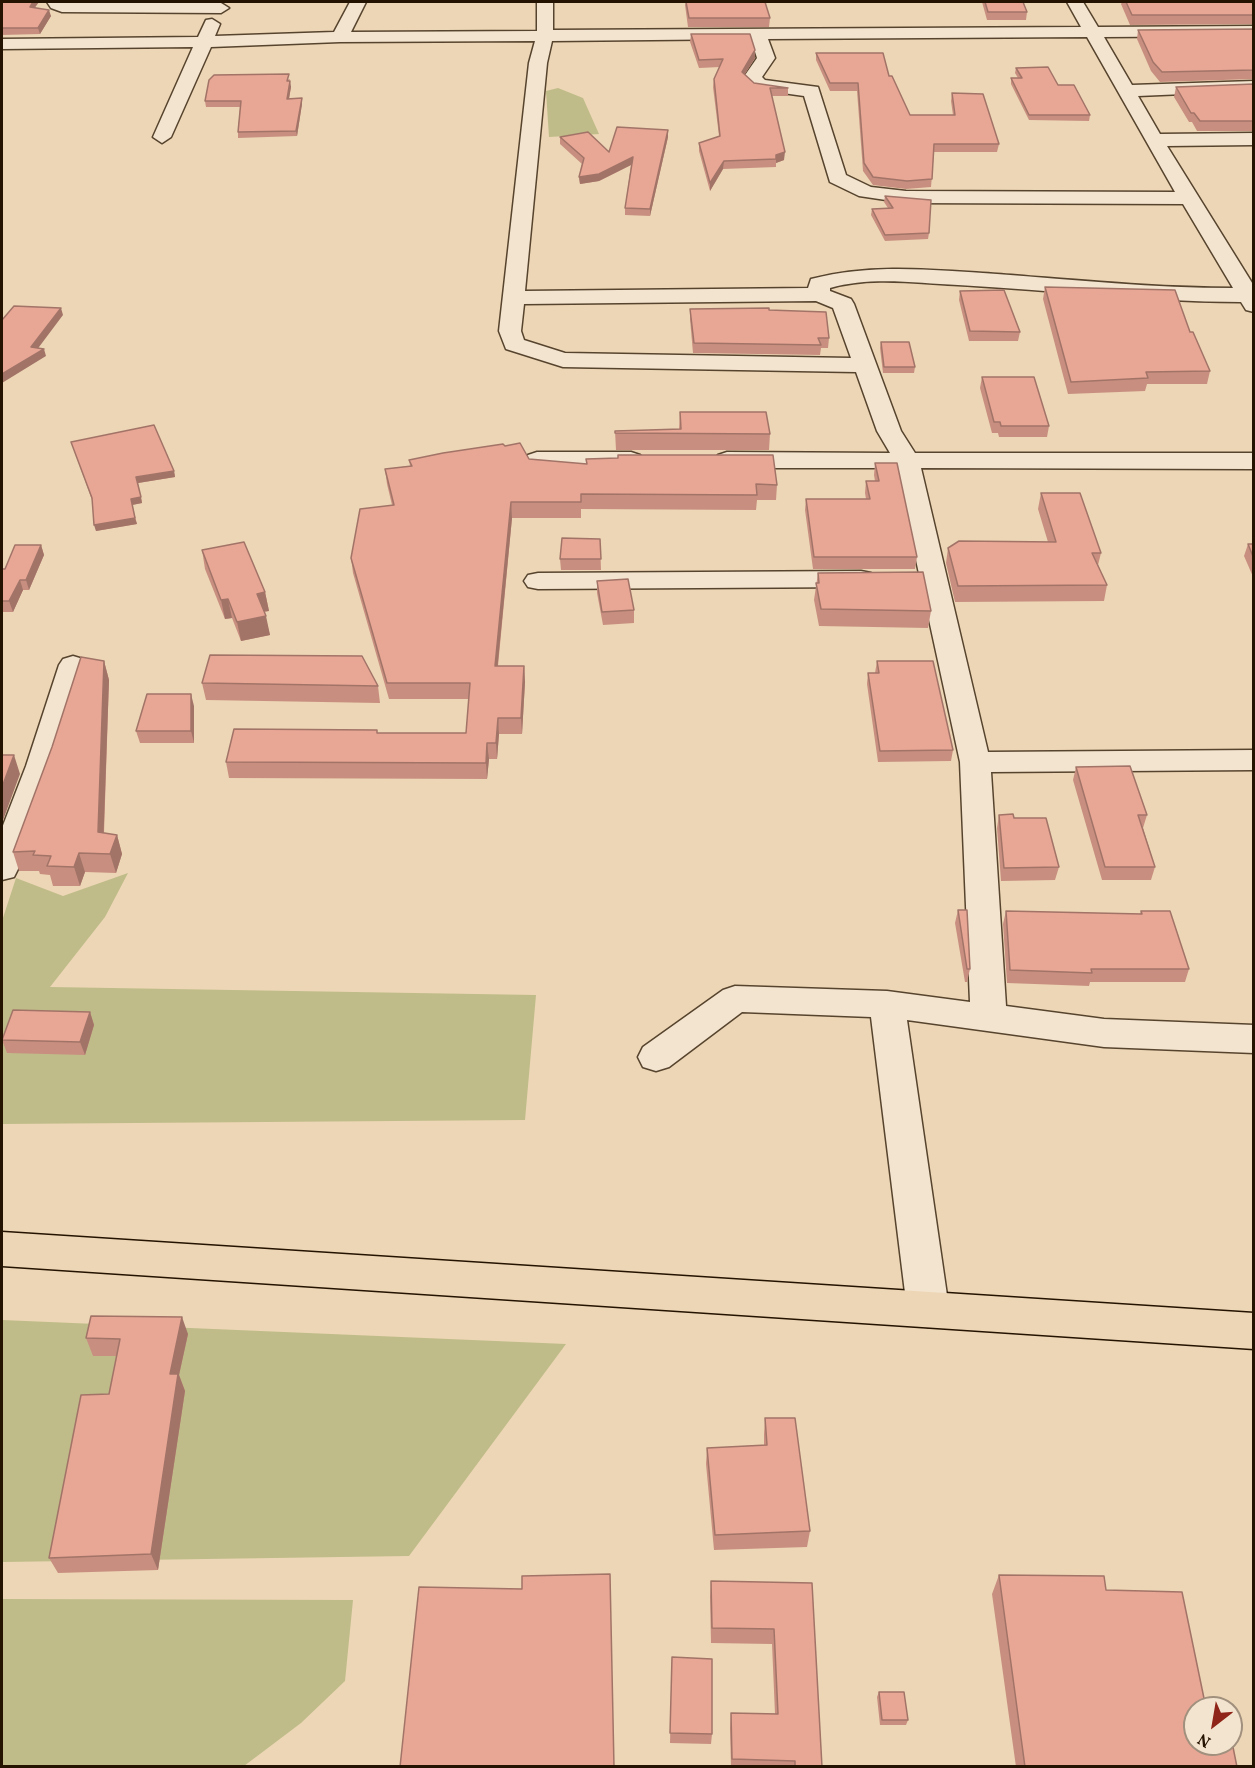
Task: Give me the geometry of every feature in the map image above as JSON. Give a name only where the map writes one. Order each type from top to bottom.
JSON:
[{"type":"highway","points":[[2,1249],[1254,1331]]},
{"type":"street","points":[[55,2],[62,7],[222,5],[202,42],[162,137]]},
{"type":"street","points":[[340,37],[358,2]]},
{"type":"street","points":[[545,2],[545,36],[538,63],[510,331],[514,344],[563,360],[865,365]]},
{"type":"street","points":[[819,294],[819,284],[828,278],[888,275],[1251,300],[1233,255],[1189,198],[1075,2]]},
{"type":"street","points":[[2,44],[202,42],[340,37],[1254,31]]},
{"type":"street","points":[[758,34],[766,58],[752,78],[760,85],[812,91],[837,178],[866,192],[906,197],[1189,198]]},
{"type":"street","points":[[1127,91],[1254,86]]},
{"type":"street","points":[[1154,140],[1254,139]]},
{"type":"street","points":[[513,298],[819,294],[843,304],[889,431],[907,460],[908,579],[975,762],[990,1018]]},
{"type":"street","points":[[537,460],[656,460]]},
{"type":"street","points":[[704,460],[1254,461]]},
{"type":"street","points":[[538,581],[908,579]]},
{"type":"street","points":[[2,869],[41,766],[73,665]]},
{"type":"street","points":[[975,762],[1254,760]]},
{"type":"street","points":[[656,1057],[735,999],[887,1004],[1104,1033],[1254,1039]]},
{"type":"street","points":[[887,1004],[928,1309]]},
{"type":"shaded area","points":[[558,88],[583,98],[599,134],[549,137],[546,91]]},
{"type":"shaded area","points":[[128,873],[105,917],[50,987],[536,995],[525,1120],[2,1124],[2,921],[16,878],[63,896]]},
{"type":"shaded area","points":[[2,1320],[566,1344],[409,1556],[2,1562]]},
{"type":"shaded area","points":[[2,1599],[353,1600],[345,1681],[301,1723],[244,1766],[2,1766]]},
{"type":"building","points":[[2,2],[33,2],[30,7],[49,10],[38,28],[2,28]]},
{"type":"building","points":[[686,2],[765,2],[770,18],[689,18]]},
{"type":"building","points":[[985,2],[1023,2],[1027,12],[988,12]]},
{"type":"building","points":[[1126,2],[1254,2],[1254,15],[1132,15]]},
{"type":"building","points":[[1254,29],[1254,70],[1162,72],[1153,62],[1138,30]]},
{"type":"building","points":[[691,34],[750,34],[755,50],[742,72],[754,83],[788,88],[770,88],[785,152],[776,155],[776,159],[724,161],[710,183],[699,143],[720,136],[714,79],[723,59],[699,60]]},
{"type":"building","points":[[816,53],[883,53],[889,76],[892,76],[910,115],[955,115],[952,93],[983,94],[999,144],[934,144],[932,179],[907,181],[873,177],[864,163],[858,83],[830,83]]},
{"type":"building","points":[[1048,67],[1058,85],[1074,85],[1090,115],[1029,115],[1011,78],[1022,78],[1016,68]]},
{"type":"building","points":[[289,74],[287,99],[302,98],[296,131],[238,132],[241,101],[205,101],[209,80],[214,75]]},
{"type":"building","points":[[1254,84],[1254,121],[1200,121],[1194,113],[1191,113],[1176,87]]},
{"type":"building","points":[[617,127],[668,130],[650,209],[625,208],[633,157],[599,174],[579,177],[584,158],[560,137],[588,132],[609,152]]},
{"type":"building","points":[[885,196],[931,200],[929,233],[885,235],[872,209],[893,208]]},
{"type":"building","points":[[1045,287],[1175,290],[1190,332],[1193,332],[1210,371],[1146,372],[1148,378],[1071,382]]},
{"type":"building","points":[[1004,290],[1020,332],[970,331],[960,291]]},
{"type":"building","points":[[14,306],[61,308],[31,347],[44,349],[2,374],[2,320]]},
{"type":"building","points":[[769,308],[769,310],[826,312],[829,338],[818,338],[821,345],[694,343],[690,309]]},
{"type":"building","points":[[881,342],[909,342],[915,367],[884,367]]},
{"type":"building","points":[[982,377],[1034,377],[1049,426],[1001,426],[1000,422],[994,422]]},
{"type":"building","points":[[680,412],[766,412],[770,434],[615,433],[615,431],[681,429]]},
{"type":"building","points":[[154,425],[174,471],[136,477],[141,497],[131,499],[135,518],[94,525],[92,498],[71,442]]},
{"type":"building","points":[[520,443],[529,459],[587,464],[586,459],[618,458],[618,455],[773,455],[777,485],[756,484],[757,495],[581,494],[581,502],[511,502],[495,666],[524,666],[521,718],[498,718],[496,743],[487,743],[486,763],[226,762],[234,729],[466,733],[470,683],[387,683],[351,558],[360,509],[394,505],[385,469],[412,466],[409,460],[443,453]]},
{"type":"building","points":[[875,463],[897,463],[917,557],[814,557],[806,499],[870,499],[866,481],[879,481]]},
{"type":"building","points":[[1041,493],[1080,493],[1101,553],[1092,553],[1107,585],[958,586],[948,548],[959,541],[1056,542]]},
{"type":"building","points":[[562,538],[600,539],[601,559],[560,559]]},
{"type":"building","points":[[244,542],[265,592],[257,594],[266,616],[237,622],[228,599],[221,600],[202,550]]},
{"type":"building","points":[[1248,544],[1254,544],[1254,559]]},
{"type":"building","points":[[15,545],[41,545],[26,580],[20,580],[9,601],[2,601],[2,569],[5,569]]},
{"type":"building","points":[[923,572],[931,611],[821,609],[816,583],[819,583],[818,573]]},
{"type":"building","points":[[628,579],[634,610],[602,612],[597,581]]},
{"type":"building","points":[[210,655],[362,656],[378,686],[202,683]]},
{"type":"building","points":[[81,657],[104,661],[98,832],[117,835],[110,854],[79,853],[74,867],[47,866],[51,856],[33,855],[35,851],[13,852],[52,747]]},
{"type":"building","points":[[877,661],[933,661],[953,750],[880,751],[868,673],[879,673]]},
{"type":"building","points":[[147,694],[191,694],[191,731],[136,731]]},
{"type":"building","points":[[2,755],[14,755],[2,787]]},
{"type":"building","points":[[1130,766],[1147,815],[1138,815],[1155,867],[1105,867],[1076,767]]},
{"type":"building","points":[[1013,814],[1014,818],[1046,818],[1059,867],[1004,868],[999,815]]},
{"type":"building","points":[[958,910],[967,910],[970,969],[967,969]]},
{"type":"building","points":[[1006,911],[1142,914],[1141,911],[1170,911],[1189,969],[1091,969],[1092,973],[1010,970]]},
{"type":"building","points":[[13,1010],[90,1012],[80,1042],[2,1040]]},
{"type":"building","points":[[91,1316],[182,1317],[170,1374],[178,1374],[151,1554],[49,1558],[81,1395],[109,1394],[120,1339],[86,1338]]},
{"type":"building","points":[[765,1418],[795,1418],[810,1531],[715,1535],[707,1448],[767,1445]]},
{"type":"building","points":[[610,1574],[614,1767],[400,1767],[419,1587],[522,1589],[522,1576]]},
{"type":"building","points":[[999,1575],[1104,1576],[1106,1590],[1182,1592],[1204,1696],[1183,1696],[1183,1756],[1235,1756],[1237,1767],[1025,1767]]},
{"type":"building","points":[[711,1581],[812,1583],[822,1767],[795,1767],[795,1761],[732,1759],[731,1713],[778,1714],[774,1629],[712,1628]]},
{"type":"building","points":[[672,1657],[712,1659],[712,1734],[670,1733]]},
{"type":"building","points":[[879,1692],[904,1692],[908,1720],[882,1720]]}]
